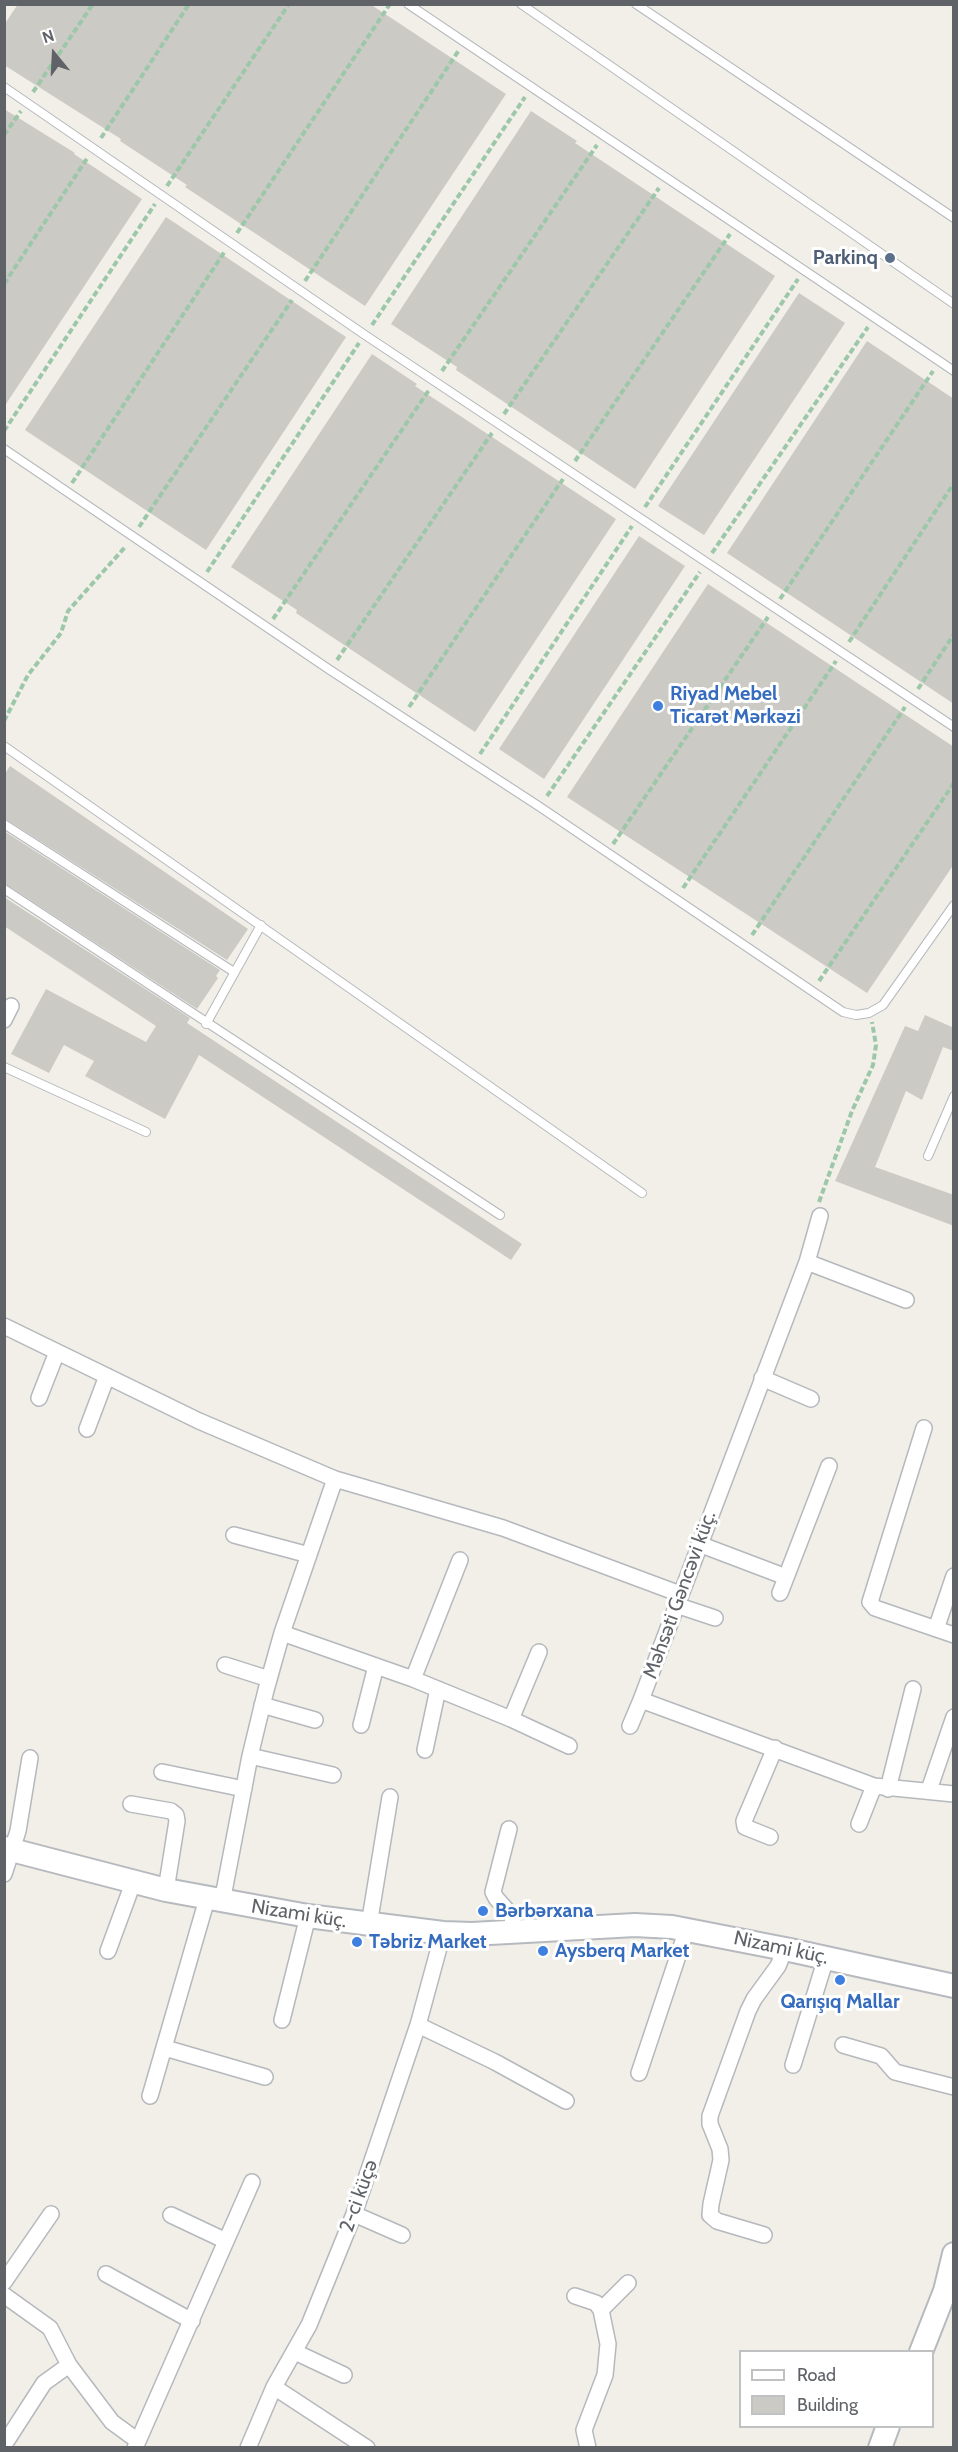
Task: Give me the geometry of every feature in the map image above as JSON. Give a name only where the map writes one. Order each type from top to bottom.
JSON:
[{"type":"street","name":"Məhsəti Gəncəvi küç.","points":[[820,1216],[807,1262],[641,1700],[881,1787],[954,1794]]},
{"type":"street","points":[[807,1262],[906,1300]]},
{"type":"street","points":[[4,1326],[199,1421],[335,1479],[503,1528],[678,1600],[715,1618]]},
{"type":"street","points":[[39,1398],[57,1352]]},
{"type":"street","points":[[87,1428],[107,1376]]},
{"type":"street","points":[[762,1378],[811,1399]]},
{"type":"street","points":[[924,1428],[870,1602],[875,1608],[954,1635]]},
{"type":"street","points":[[780,1593],[829,1466]]},
{"type":"street","points":[[150,2096],[215,1900],[244,1789],[262,1705],[282,1633],[335,1479]]},
{"type":"street","points":[[234,1535],[309,1555]]},
{"type":"street","points":[[699,1544],[786,1577]]},
{"type":"street","points":[[413,1679],[460,1560]]},
{"type":"street","points":[[936,1629],[954,1576]]},
{"type":"street","points":[[282,1633],[413,1679],[511,1719],[569,1746]]},
{"type":"street","points":[[511,1719],[539,1652]]},
{"type":"street","points":[[225,1665],[269,1679]]},
{"type":"street","points":[[361,1725],[376,1666]]},
{"type":"street","points":[[424,1750],[438,1689]]},
{"type":"street","points":[[859,1824],[881,1787],[913,1689]]},
{"type":"street","points":[[630,1726],[641,1700]]},
{"type":"street","points":[[262,1705],[315,1720]]},
{"type":"street","points":[[929,1790],[954,1717]]},
{"type":"street","points":[[770,1837],[745,1827],[744,1821],[775,1748]]},
{"type":"street","points":[[250,1756],[333,1775]]},
{"type":"street","points":[[4,1874],[30,1758]]},
{"type":"street","points":[[162,1772],[244,1789]]},
{"type":"street","points":[[369,1924],[390,1797]]},
{"type":"street","points":[[131,1804],[171,1811],[176,1815],[166,1890]]},
{"type":"street","points":[[509,1829],[493,1892],[512,1916],[514,1932]]},
{"type":"street","name":"Nizami küç.","points":[[9,1849],[133,1883],[308,1916],[443,1933],[514,1932],[635,1925],[687,1929],[954,1986]]},
{"type":"street","points":[[108,1951],[133,1883]]},
{"type":"street","points":[[282,2020],[308,1916]]},
{"type":"street","points":[[639,2073],[687,1929]]},
{"type":"street","name":"2-ci küçə","points":[[248,2448],[274,2387],[295,2352],[354,2214],[418,2025],[443,1933]]},
{"type":"street","points":[[764,2235],[717,2220],[710,2215],[721,2160],[720,2149],[710,2124],[710,2116],[748,2011],[778,1966],[785,1949]]},
{"type":"street","points":[[793,2065],[826,1958]]},
{"type":"street","points":[[418,2025],[495,2062],[566,2101]]},
{"type":"street","points":[[843,2044],[881,2056],[895,2072],[954,2087]]},
{"type":"street","points":[[165,2048],[265,2078]]},
{"type":"street","points":[[4,2295],[50,2328],[69,2365],[112,2422],[136,2444],[252,2182]]},
{"type":"street","points":[[4,2282],[51,2214]]},
{"type":"street","points":[[354,2214],[402,2235]]},
{"type":"street","points":[[171,2215],[226,2241]]},
{"type":"street","points":[[922,2350],[945,2291],[954,2254]]},
{"type":"street","points":[[106,2274],[192,2321]]},
{"type":"street","points":[[601,2310],[628,2283]]},
{"type":"street","points":[[575,2296],[596,2303],[601,2310],[608,2344],[605,2375],[584,2430],[588,2448]]},
{"type":"street","points":[[295,2352],[344,2375]]},
{"type":"street","points":[[4,2445],[44,2383],[53,2374],[69,2365]]},
{"type":"street","points":[[274,2387],[367,2448]]},
{"type":"street","points":[[880,2448],[888,2428]]},
{"type":"lane","points":[[408,4],[954,370]]},
{"type":"lane","points":[[521,4],[954,304]]},
{"type":"lane","points":[[636,4],[954,218]]},
{"type":"lane","points":[[4,87],[497,424],[954,727]]},
{"type":"lane","points":[[4,449],[843,1012],[856,1015],[870,1013],[883,1005],[954,905]]},
{"type":"lane","points":[[4,746],[642,1193]]},
{"type":"lane","points":[[4,824],[234,972]]},
{"type":"lane","points":[[4,889],[206,1024],[500,1215]]},
{"type":"lane","points":[[206,1024],[261,926]]},
{"type":"lane","points":[[4,1067],[146,1132]]},
{"type":"lane","points":[[928,1155],[954,1096]]},
{"type":"path","points":[[4,135],[93,4]]},
{"type":"path","points":[[4,431],[289,4]]},
{"type":"path","points":[[676,899],[954,483]]},
{"type":"path","points":[[4,721],[28,675],[62,633],[68,611],[133,537]]},
{"type":"path","points":[[744,945],[954,634]]},
{"type":"path","points":[[812,991],[954,783]]},
{"type":"path","points":[[820,1216],[818,1198],[873,1065],[876,1045],[870,1013]]},
{"type":"building","points":[[18,4],[370,4],[506,94],[365,306],[185,187],[187,185],[120,141],[121,139],[4,65],[4,25]]},
{"type":"building","points":[[4,109],[75,153],[142,199],[4,407]]},
{"type":"building","points":[[531,111],[577,141],[575,143],[775,276],[635,489],[391,324]]},
{"type":"building","points":[[166,217],[346,337],[206,550],[25,430]]},
{"type":"building","points":[[799,293],[845,323],[704,535],[658,506]]},
{"type":"building","points":[[867,341],[954,399],[954,704],[727,553]]},
{"type":"building","points":[[372,354],[417,384],[415,386],[616,519],[475,732],[231,567]]},
{"type":"building","points":[[639,536],[685,566],[544,779],[499,749]]},
{"type":"building","points":[[708,584],[954,747],[954,864],[867,993],[567,797]]},
{"type":"building","points":[[10,766],[248,929],[227,960],[4,818],[4,775]]},
{"type":"building","points":[[4,831],[220,970],[216,976],[218,978],[197,1009],[4,883]]},
{"type":"building","points":[[4,897],[190,1018],[187,1023],[522,1244],[511,1260],[199,1055],[165,1119],[85,1076],[94,1061],[64,1045],[49,1073],[11,1054],[46,989],[146,1042],[156,1026],[4,926]]},
{"type":"building","points":[[925,1015],[954,1028],[954,1051],[943,1047],[922,1100],[906,1091],[875,1167],[954,1195],[954,1226],[835,1181],[905,1026],[918,1031]]},
{"type":"place","name":"Parkinq","points":[[890,258]]},
{"type":"place","name":"Riyad Mebel Ticarət Mərkəzi","points":[[658,706]]},
{"type":"place","name":"Bərbərxana","points":[[483,1911]]},
{"type":"place","name":"Təbriz Market","points":[[357,1942]]},
{"type":"place","name":"Aysberq Market","points":[[543,1951]]},
{"type":"place","name":"Qarışıq Mallar","points":[[840,1980]]}]
